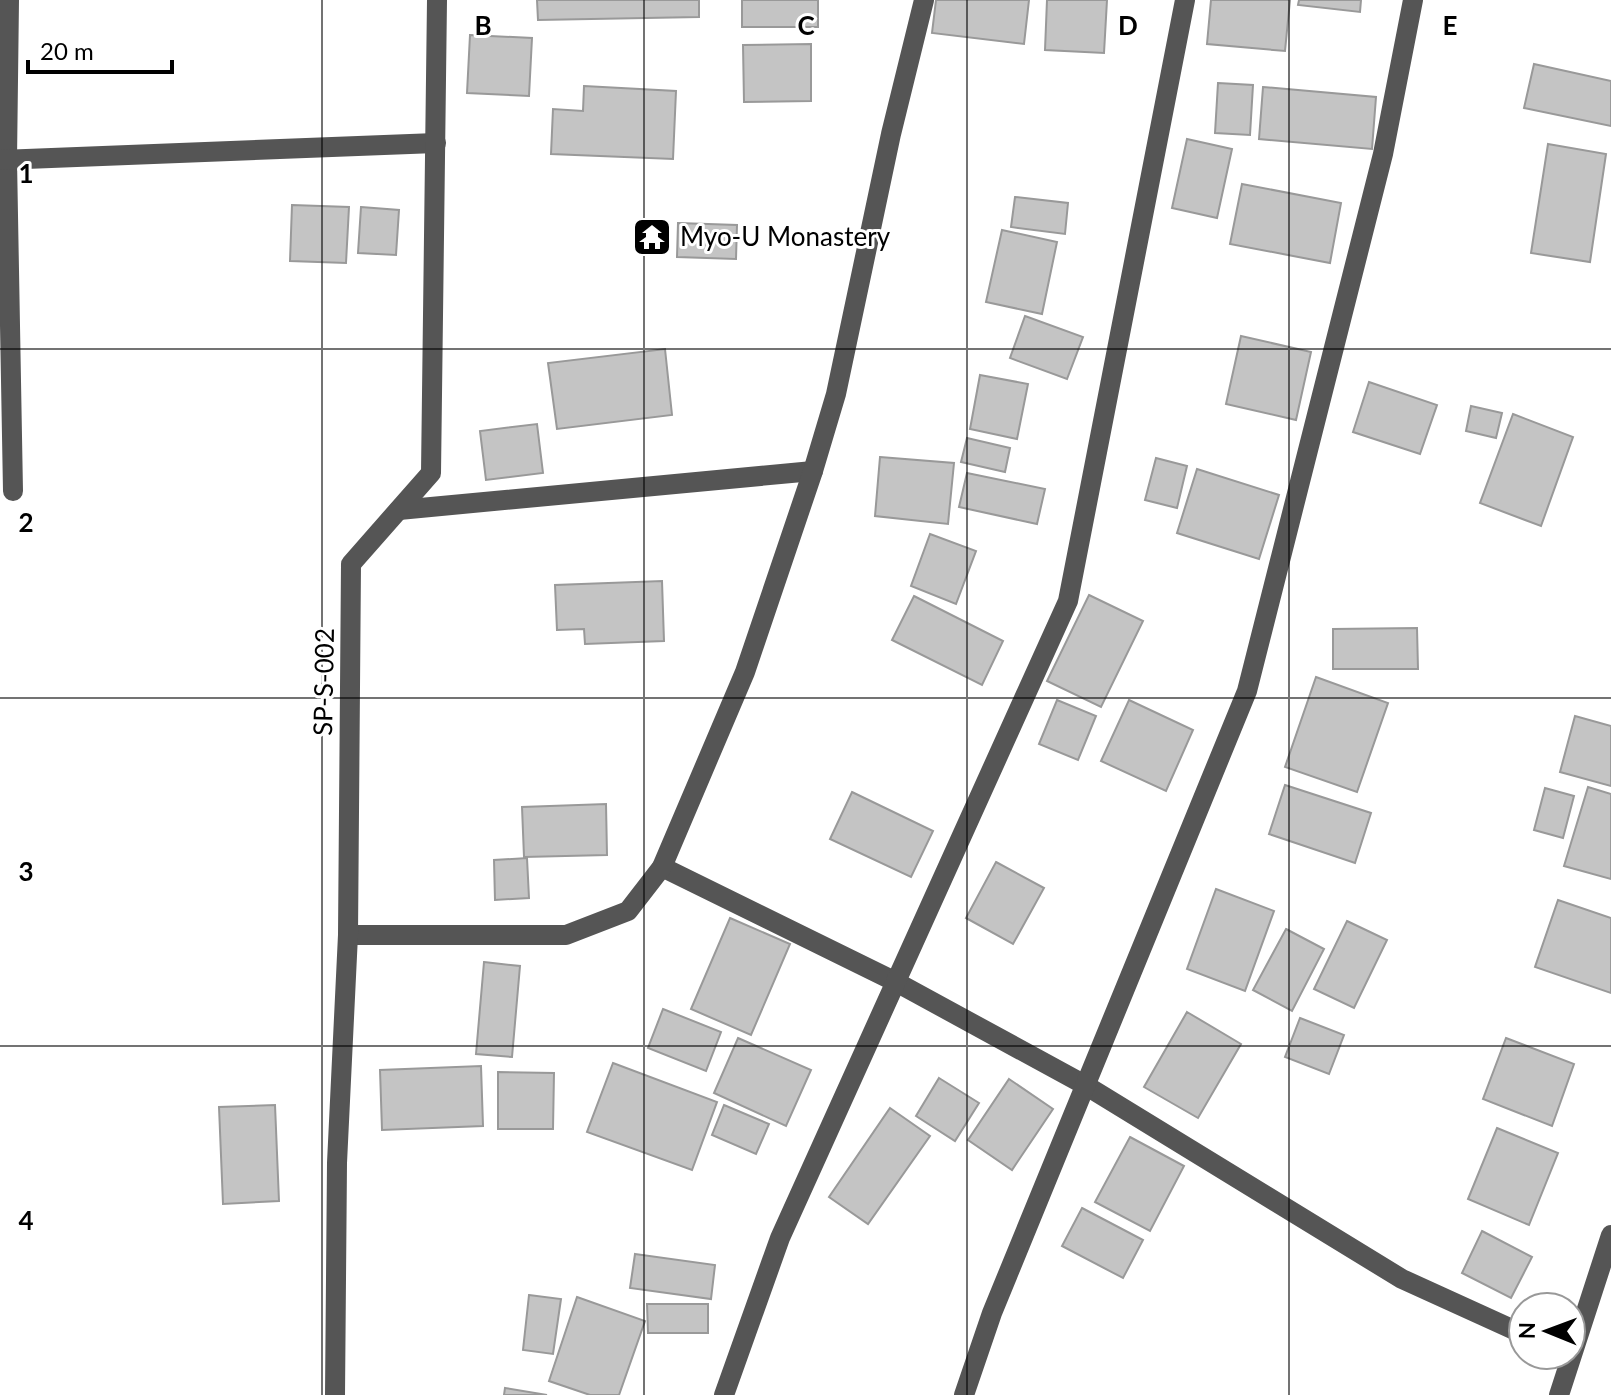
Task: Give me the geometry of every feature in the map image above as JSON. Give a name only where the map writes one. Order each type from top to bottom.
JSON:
[{"type":"street","points":[[9,0],[4,160],[13,491]]},
{"type":"street","name":"SP-S-002","points":[[335,1395],[337,1163],[348,935],[351,564],[431,473],[437,0]]},
{"type":"street","points":[[348,935],[566,935],[628,911],[662,867],[745,672],[813,471],[836,394],[891,134],[924,0]]},
{"type":"street","points":[[724,1395],[780,1238],[1068,601],[1185,0]]},
{"type":"street","points":[[964,1395],[992,1313],[1247,691],[1383,154],[1413,0]]},
{"type":"street","points":[[4,160],[436,143]]},
{"type":"street","points":[[399,510],[813,471]]},
{"type":"street","points":[[662,867],[896,982],[1085,1085],[1402,1279],[1507,1327]]},
{"type":"street","points":[[1587,1307],[1611,1235]]},
{"type":"street","points":[[1559,1395],[1566,1371]]},
{"type":"building","points":[[537,0],[699,0],[699,17],[538,20]]},
{"type":"building","points":[[742,0],[818,0],[818,27],[742,27]]},
{"type":"building","points":[[936,0],[1029,0],[1024,44],[932,33]]},
{"type":"building","points":[[1047,0],[1107,0],[1104,53],[1045,50]]},
{"type":"building","points":[[1211,0],[1290,0],[1285,51],[1207,44]]},
{"type":"building","points":[[1299,0],[1361,0],[1360,12],[1298,5]]},
{"type":"building","points":[[470,35],[532,38],[529,96],[467,93]]},
{"type":"building","points":[[811,44],[811,101],[744,102],[743,45]]},
{"type":"building","points":[[1534,64],[1611,81],[1611,126],[1524,108]]},
{"type":"building","points":[[1218,83],[1253,85],[1250,135],[1215,133]]},
{"type":"building","points":[[584,86],[676,91],[673,159],[551,154],[553,109],[583,111]]},
{"type":"building","points":[[1263,87],[1376,97],[1372,149],[1259,139]]},
{"type":"building","points":[[1187,139],[1232,149],[1217,218],[1172,208]]},
{"type":"building","points":[[1548,144],[1606,154],[1590,262],[1531,253]]},
{"type":"building","points":[[1242,184],[1341,203],[1330,263],[1230,244]]},
{"type":"building","points":[[1015,197],[1068,203],[1065,234],[1011,227]]},
{"type":"building","points":[[292,205],[349,207],[346,263],[290,261]]},
{"type":"building","points":[[361,207],[399,210],[396,255],[358,253]]},
{"type":"building","points":[[678,223],[737,225],[736,259],[677,257]]},
{"type":"building","points":[[1002,230],[1057,242],[1042,314],[986,302]]},
{"type":"building","points":[[1025,316],[1083,337],[1067,379],[1010,358]]},
{"type":"building","points":[[1241,336],[1311,352],[1296,420],[1226,404]]},
{"type":"building","points":[[665,349],[672,415],[557,429],[548,363]]},
{"type":"building","points":[[980,375],[1028,384],[1017,439],[970,429]]},
{"type":"building","points":[[1369,382],[1437,405],[1420,454],[1353,432]]},
{"type":"building","points":[[1471,406],[1502,413],[1496,438],[1466,431]]},
{"type":"building","points":[[1513,414],[1573,437],[1541,526],[1480,503]]},
{"type":"building","points":[[537,424],[543,473],[486,480],[480,431]]},
{"type":"building","points":[[967,438],[1010,448],[1005,472],[961,462]]},
{"type":"building","points":[[880,457],[954,463],[948,524],[875,516]]},
{"type":"building","points":[[1156,458],[1187,466],[1177,508],[1145,500]]},
{"type":"building","points":[[1197,469],[1279,495],[1259,559],[1177,533]]},
{"type":"building","points":[[967,473],[1045,489],[1037,524],[959,507]]},
{"type":"building","points":[[930,534],[976,551],[956,604],[911,586]]},
{"type":"building","points":[[662,581],[664,641],[585,644],[584,629],[557,630],[555,585]]},
{"type":"building","points":[[1089,595],[1143,621],[1101,707],[1047,681]]},
{"type":"building","points":[[914,596],[1003,641],[982,685],[892,640]]},
{"type":"building","points":[[1417,628],[1418,669],[1333,669],[1333,629]]},
{"type":"building","points":[[1316,677],[1388,703],[1357,792],[1285,767]]},
{"type":"building","points":[[1057,700],[1096,716],[1078,760],[1039,744]]},
{"type":"building","points":[[1129,700],[1193,730],[1166,791],[1101,761]]},
{"type":"building","points":[[1575,716],[1611,726],[1611,786],[1560,772]]},
{"type":"building","points":[[1285,785],[1371,813],[1355,863],[1269,834]]},
{"type":"building","points":[[1588,787],[1611,794],[1611,879],[1564,866]]},
{"type":"building","points":[[1545,788],[1574,796],[1563,838],[1534,830]]},
{"type":"building","points":[[852,792],[933,831],[911,877],[830,839]]},
{"type":"building","points":[[606,804],[607,855],[524,857],[522,807]]},
{"type":"building","points":[[527,858],[529,898],[495,900],[494,860]]},
{"type":"building","points":[[996,862],[1044,888],[1013,944],[966,918]]},
{"type":"building","points":[[1216,889],[1274,911],[1245,991],[1187,969]]},
{"type":"building","points":[[1558,900],[1611,918],[1611,993],[1535,967]]},
{"type":"building","points":[[730,918],[790,944],[751,1035],[691,1009]]},
{"type":"building","points":[[1347,921],[1387,940],[1354,1008],[1314,989]]},
{"type":"building","points":[[1286,929],[1324,949],[1292,1011],[1253,990]]},
{"type":"building","points":[[484,962],[520,966],[512,1057],[476,1054]]},
{"type":"building","points":[[663,1009],[721,1032],[706,1071],[648,1048]]},
{"type":"building","points":[[1187,1012],[1241,1044],[1198,1118],[1144,1087]]},
{"type":"building","points":[[1300,1018],[1344,1035],[1329,1074],[1285,1057]]},
{"type":"building","points":[[738,1038],[811,1070],[786,1126],[714,1093]]},
{"type":"building","points":[[1506,1038],[1574,1064],[1552,1126],[1483,1099]]},
{"type":"building","points":[[613,1063],[717,1102],[692,1170],[587,1132]]},
{"type":"building","points":[[481,1066],[483,1126],[382,1130],[380,1070]]},
{"type":"building","points":[[498,1072],[554,1073],[553,1129],[498,1129]]},
{"type":"building","points":[[939,1078],[979,1103],[955,1141],[916,1116]]},
{"type":"building","points":[[1009,1079],[1053,1109],[1012,1170],[968,1140]]},
{"type":"building","points":[[275,1105],[279,1201],[223,1204],[219,1107]]},
{"type":"building","points":[[724,1105],[769,1124],[756,1154],[712,1135]]},
{"type":"building","points":[[890,1108],[930,1136],[868,1224],[829,1197]]},
{"type":"building","points":[[1497,1128],[1558,1153],[1529,1225],[1468,1199]]},
{"type":"building","points":[[1130,1137],[1184,1166],[1150,1231],[1095,1202]]},
{"type":"building","points":[[1082,1208],[1143,1240],[1123,1278],[1062,1246]]},
{"type":"building","points":[[1482,1231],[1532,1257],[1515,1291],[1507,1291],[1507,1296],[1462,1273]]},
{"type":"building","points":[[635,1254],[715,1265],[711,1299],[630,1288]]},
{"type":"building","points":[[529,1295],[561,1299],[553,1354],[523,1350]]},
{"type":"building","points":[[577,1297],[645,1321],[619,1395],[590,1395],[549,1381]]},
{"type":"building","points":[[647,1304],[708,1304],[708,1333],[648,1333]]},
{"type":"building","points":[[505,1388],[547,1395],[504,1395]]},
{"type":"place","name":"Myo-U Monastery","points":[[652,237]]}]
